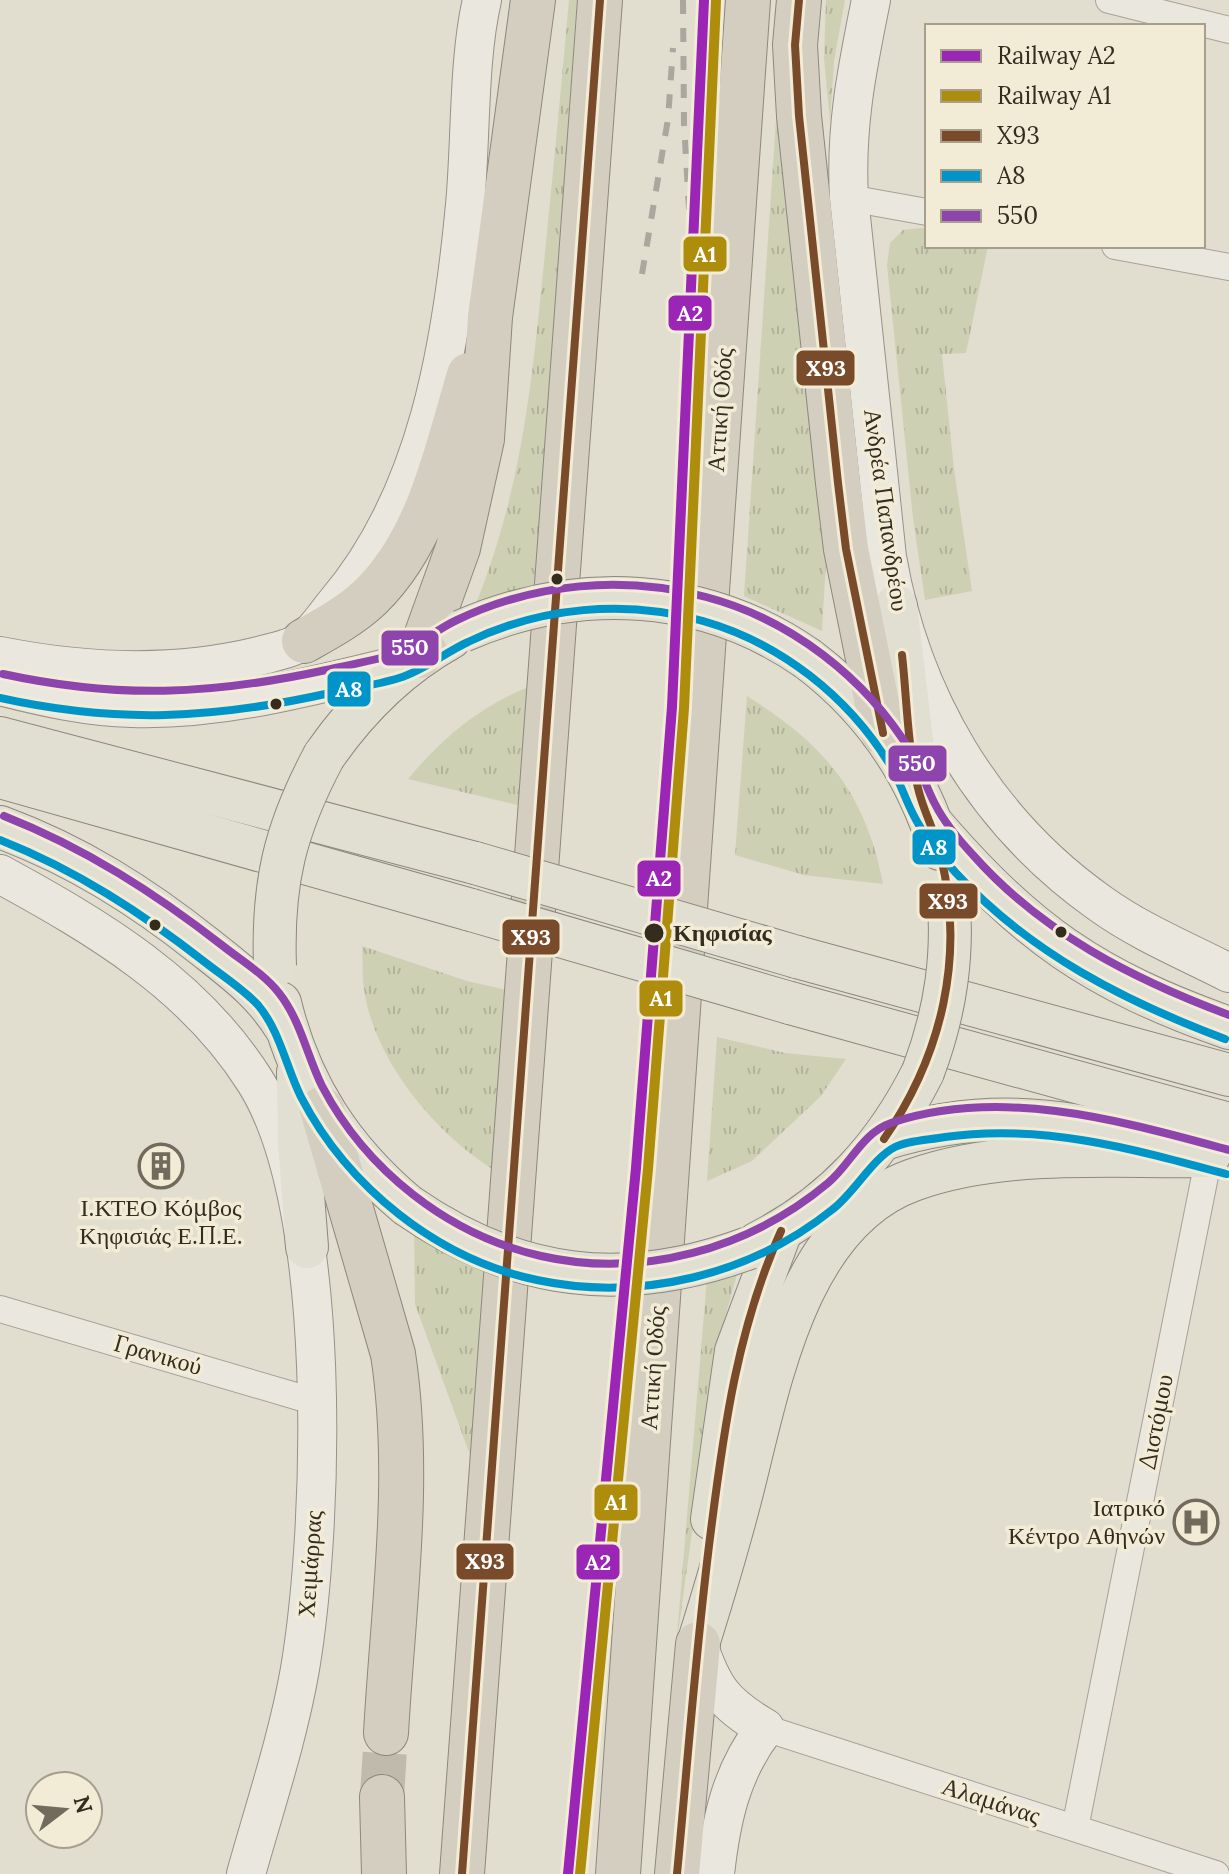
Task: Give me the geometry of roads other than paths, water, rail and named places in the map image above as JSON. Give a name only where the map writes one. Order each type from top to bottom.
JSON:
[{"type":"highway","points":[[421,655],[458,548],[476,475],[486,416],[490,317],[533,0]]},
{"type":"highway","points":[[462,1874],[600,0]]},
{"type":"highway","name":"Αττική Οδός","points":[[618,1874],[748,0]]},
{"type":"highway","points":[[799,0],[795,45],[799,116],[838,483],[846,549],[883,733]]},
{"type":"highway","points":[[304,641],[368,599],[388,578],[409,545],[431,498],[490,317]]},
{"type":"highway","points":[[322,1109],[393,1354],[399,1394],[401,1469],[386,1733]]},
{"type":"highway","points":[[677,1874],[698,1644]]},
{"type":"highway","points":[[382,1797],[384,1874]]},
{"type":"main road","points":[[307,1247],[292,1045],[275,966],[278,873],[292,827],[324,756],[362,707],[421,655],[491,618],[551,602],[598,597],[645,598],[687,605],[736,620],[792,648],[825,672],[864,708],[883,733],[931,825],[1010,908],[1056,945],[1106,977],[1159,1003],[1229,1028]]},
{"type":"main road","points":[[0,827],[98,871],[130,891],[268,999],[322,1109],[354,1155],[407,1205],[436,1226],[502,1257],[567,1273],[608,1276],[680,1269],[768,1238],[839,1189],[891,1130],[923,1072],[945,1003],[951,931],[896,606]]},
{"type":"main road","points":[[0,738],[475,863],[797,957],[1229,1075]]},
{"type":"main road","points":[[0,777],[790,1003],[1222,1147]]},
{"type":"main road","points":[[891,1130],[969,1119],[1030,1118],[1222,1147]]},
{"type":"main road","points":[[698,1644],[787,1329],[813,1272],[845,1228],[878,1197],[899,1186],[966,1167],[1044,1158],[1222,1147]]},
{"type":"main road","points":[[698,1644],[730,1381],[768,1238]]},
{"type":"street","points":[[0,656],[82,668],[177,670],[226,664],[304,641],[352,583],[384,534],[405,493],[435,389],[459,273],[482,0]]},
{"type":"street","name":"Ανδρέα Παπανδρέου","points":[[871,0],[849,118],[846,145],[849,198],[887,557],[896,606],[923,686],[949,739],[977,782],[1016,828],[1066,877],[1100,904],[1134,925],[1228,970]]},
{"type":"street","points":[[1109,0],[1229,30]]},
{"type":"street","points":[[849,198],[925,212]]},
{"type":"street","points":[[1126,248],[1229,267]]},
{"type":"street","points":[[0,686],[83,704],[132,708],[181,707],[279,692],[421,655]]},
{"type":"street","name":"Χειμάρρας","points":[[0,874],[67,909],[170,983],[235,1052],[257,1083],[291,1166],[307,1247],[316,1402],[314,1519],[303,1646],[288,1720],[246,1874]]},
{"type":"street","name":"Διστόμου","points":[[1075,1828],[1222,1147]]},
{"type":"street","name":"Γρανικού","points":[[0,1309],[316,1402]]},
{"type":"street","points":[[698,1644],[720,1695],[735,1711],[765,1728],[752,1745],[726,1800],[715,1874]]},
{"type":"street","name":"Αλαμάνας","points":[[765,1728],[1216,1874]]},
{"type":"tunnel","points":[[382,1797],[386,1733]]},
{"type":"railway","points":[[683,0],[684,124],[693,277]]},
{"type":"railway","points":[[642,274],[668,119],[673,48]]},
{"type":"rail line","name":"A2","points":[[568,1874],[636,1168],[672,707],[704,0]]},
{"type":"rail line","name":"A1","points":[[580,1874],[648,1169],[684,708],[716,1]]},
{"type":"place","name":"Κηφισίας","points":[[654,933]]},
{"type":"place","name":"Ι.ΚΤΕΟ Κόμβος Κηφισιάς Ε.Π.Ε.","points":[[161,1166]]},
{"type":"place","name":"Ιατρικό Κέντρο Αθηνών","points":[[1196,1522]]}]
